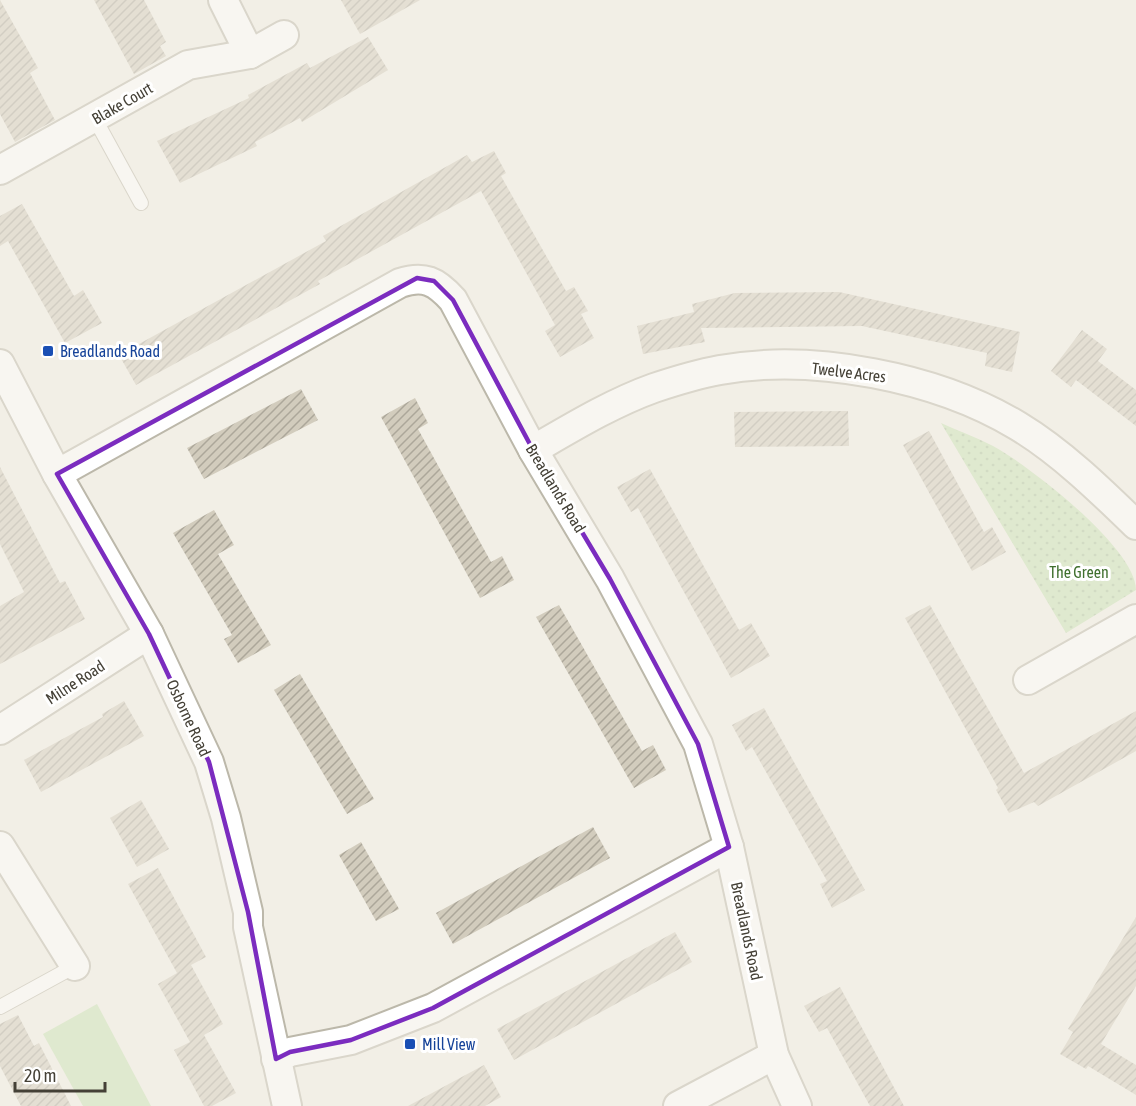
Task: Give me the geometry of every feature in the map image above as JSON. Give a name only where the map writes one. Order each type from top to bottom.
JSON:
[{"type":"street","points":[[223,0],[250,54]]},
{"type":"street","name":"Blake Court","points":[[0,170],[188,65],[250,54],[284,35]]},
{"type":"street","name":"Breadlands Road","points":[[57,474],[400,284],[417,278],[434,281],[453,300],[533,450],[610,579],[698,744],[729,847],[774,1055],[797,1106]]},
{"type":"street","name":"Osborne Road","points":[[0,364],[57,474],[149,634],[209,762],[248,912],[248,927],[287,1106]]},
{"type":"street","name":"Twelve Acres","points":[[533,450],[644,393],[720,370],[789,366],[850,370],[912,381],[940,390],[1017,425],[1046,445],[1093,484],[1136,525]]},
{"type":"street","points":[[1028,680],[1136,619]]},
{"type":"street","name":"Milne Road","points":[[0,730],[149,634]]},
{"type":"street","points":[[0,846],[75,966]]},
{"type":"street","points":[[276,1059],[290,1052],[351,1040],[433,1008],[729,847]]},
{"type":"street","points":[[678,1106],[774,1055]]},
{"type":"lane","points":[[95,119],[141,203]]},
{"type":"lane","points":[[0,1007],[75,966]]},
{"type":"highlighted area","points":[[417,278],[434,281],[453,300],[533,450],[610,579],[698,744],[729,847],[433,1008],[351,1040],[290,1052],[276,1059],[248,912],[209,762],[149,634],[57,474]]},
{"type":"green space","name":"The Green","points":[[941,423],[978,439],[1016,460],[1081,512],[1120,554],[1132,573],[1136,590],[1066,633]]},
{"type":"green space","points":[[97,1004],[151,1106],[83,1106],[43,1034]]},
{"type":"building","points":[[0,0],[38,68],[30,73],[55,120],[15,142],[0,114]]},
{"type":"building","points":[[94,0],[144,0],[166,42],[160,46],[166,56],[134,74]]},
{"type":"building","points":[[341,0],[420,0],[360,34]]},
{"type":"building","points":[[368,37],[388,70],[302,122],[300,118],[255,142],[257,146],[180,183],[157,141],[249,98],[248,95],[307,63],[310,68]]},
{"type":"building","points":[[494,151],[506,173],[501,176],[566,291],[574,287],[588,311],[581,314],[594,338],[560,357],[545,331],[555,325],[481,191],[318,281],[320,284],[136,385],[119,355],[326,241],[323,236],[467,155],[472,162]]},
{"type":"building","points":[[22,204],[74,296],[83,290],[102,323],[65,343],[8,241],[0,246],[0,216]]},
{"type":"building","points":[[839,292],[1020,332],[1012,372],[985,366],[987,353],[862,326],[701,328],[705,342],[643,354],[637,326],[694,312],[692,304],[735,293]]},
{"type":"building","points":[[1082,330],[1107,349],[1098,361],[1136,390],[1136,426],[1076,380],[1071,387],[1051,371]]},
{"type":"building","points":[[301,389],[318,420],[204,479],[187,448]]},
{"type":"building","points":[[415,398],[428,423],[418,429],[491,562],[502,556],[514,580],[480,598],[381,417]]},
{"type":"building","points":[[848,411],[849,446],[735,447],[734,412]]},
{"type":"building","points":[[929,431],[984,532],[992,527],[1006,552],[972,571],[903,445]]},
{"type":"building","points":[[0,467],[60,583],[65,581],[85,619],[0,664],[0,606],[24,592],[0,544]]},
{"type":"building","points":[[650,469],[739,630],[751,623],[770,656],[731,678],[638,508],[631,512],[617,487]]},
{"type":"building","points":[[214,510],[234,545],[218,554],[271,645],[238,663],[224,639],[232,635],[173,533]]},
{"type":"building","points":[[559,605],[642,751],[653,745],[666,770],[634,788],[536,617]]},
{"type":"building","points":[[930,605],[1024,773],[1136,711],[1136,751],[1038,806],[1034,802],[1009,813],[996,790],[998,788],[905,618]]},
{"type":"building","points":[[300,674],[374,799],[347,814],[274,690]]},
{"type":"building","points":[[124,701],[144,736],[41,792],[24,760],[103,717],[102,714]]},
{"type":"building","points":[[764,708],[865,890],[832,908],[820,884],[827,881],[752,747],[746,751],[732,725]]},
{"type":"building","points":[[141,800],[169,849],[137,867],[110,818]]},
{"type":"building","points":[[593,827],[610,858],[453,944],[436,913]]},
{"type":"building","points":[[361,842],[399,909],[376,921],[339,855]]},
{"type":"building","points":[[158,868],[206,957],[191,965],[223,1024],[204,1035],[236,1093],[212,1106],[204,1106],[174,1050],[190,1042],[158,984],[177,973],[128,884]]},
{"type":"building","points":[[1136,917],[1136,986],[1101,1044],[1136,1065],[1136,1095],[1088,1066],[1086,1069],[1060,1054],[1073,1032],[1068,1029]]},
{"type":"building","points":[[675,932],[692,962],[514,1060],[497,1029]]},
{"type":"building","points":[[840,987],[904,1106],[870,1106],[827,1028],[819,1032],[804,1006]]},
{"type":"building","points":[[18,1015],[34,1046],[39,1043],[71,1106],[21,1106],[0,1066],[0,1024]]},
{"type":"building","points":[[484,1065],[501,1097],[485,1106],[408,1106]]},
{"type":"place","name":"Breadlands Road","points":[[48,351]]},
{"type":"place","name":"Mill View","points":[[410,1044]]}]
